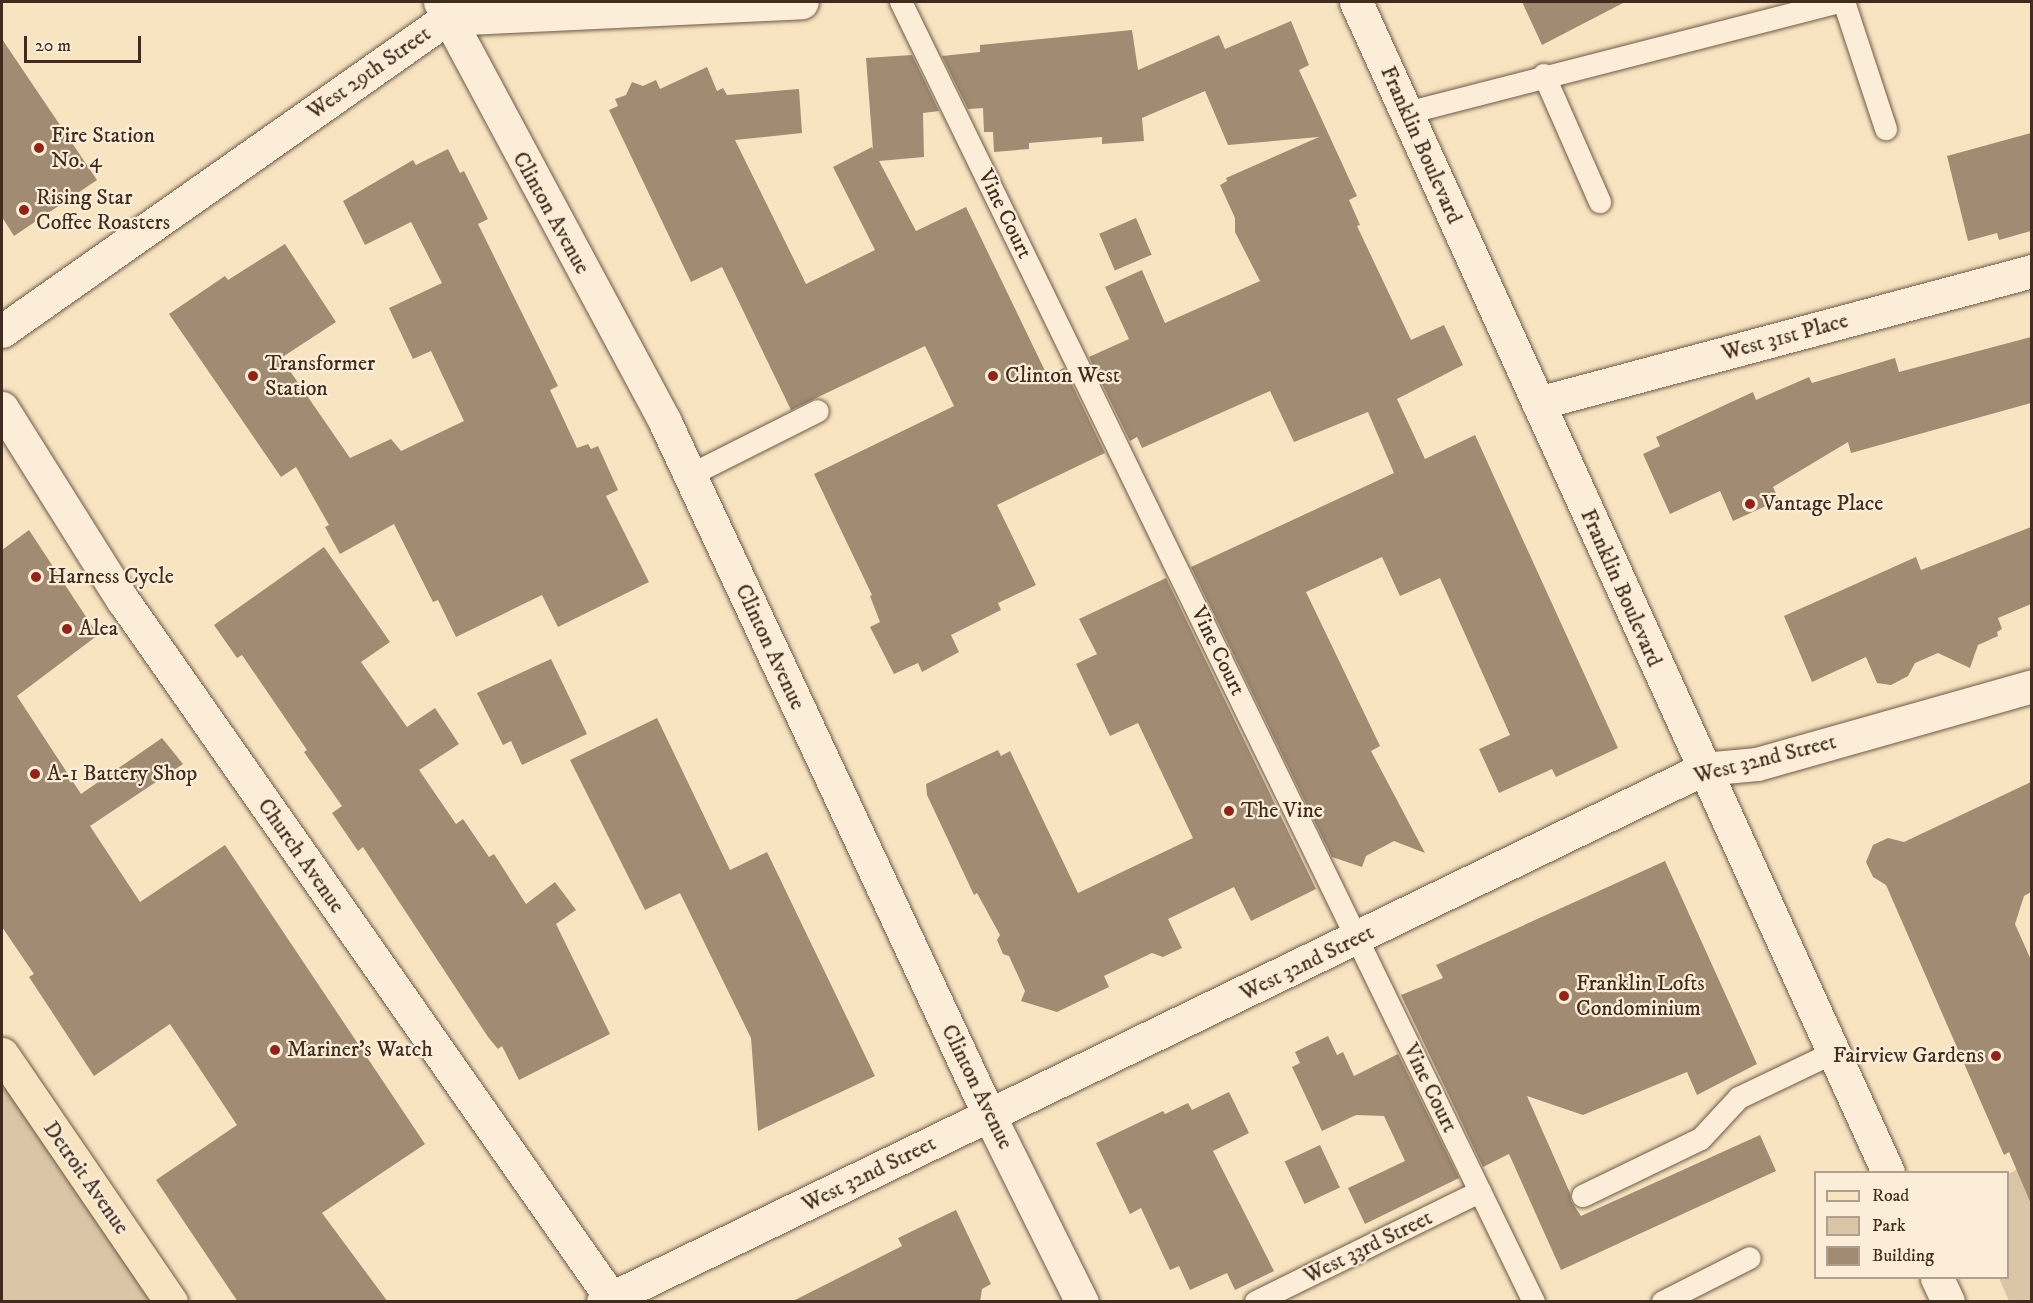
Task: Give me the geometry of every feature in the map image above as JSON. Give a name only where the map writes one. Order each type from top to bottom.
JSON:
[{"type":"main road","name":"Detroit Avenue","points":[[2,1054],[171,1302]]},
{"type":"street","name":"West 29th Street","points":[[2,332],[194,196],[448,7],[802,2]]},
{"type":"street","name":"Franklin Boulevard","points":[[1356,2],[1887,1171]]},
{"type":"street","name":"Clinton Avenue","points":[[448,7],[664,422],[989,1115],[1082,1302]]},
{"type":"street","name":"West 31st Place","points":[[1538,403],[2031,271]]},
{"type":"street","name":"Church Avenue","points":[[2,408],[122,599],[607,1300]]},
{"type":"street","name":"West 32nd Street","points":[[607,1300],[1703,769],[1757,764],[2031,686]]},
{"type":"street","points":[[1937,1279],[1948,1302]]},
{"type":"lane","name":"Vine Court","points":[[901,2],[1534,1302]]},
{"type":"lane","points":[[1407,113],[1544,75],[1839,2]]},
{"type":"lane","points":[[1844,2],[1886,129]]},
{"type":"lane","points":[[1544,75],[1600,201]]},
{"type":"lane","points":[[689,476],[818,411]]},
{"type":"lane","points":[[1582,1196],[1701,1139],[1739,1098],[1833,1053]]},
{"type":"lane","name":"West 33rd Street","points":[[1256,1302],[1480,1192]]},
{"type":"lane","points":[[1663,1302],[1750,1258]]},
{"type":"green space","points":[[2,1054],[171,1301],[2,1301]]},
{"type":"green space","points":[[2031,1163],[2031,1301],[2009,1301],[1999,1279],[2009,1279],[2009,1174]]},
{"type":"building","points":[[1522,2],[1625,2],[1542,45]]},
{"type":"building","points":[[1291,21],[1309,65],[1299,70],[1357,196],[1349,200],[1360,225],[1357,226],[1411,340],[1444,325],[1463,365],[1397,399],[1425,459],[1475,435],[1618,748],[1556,777],[1552,769],[1499,793],[1479,749],[1510,735],[1440,578],[1400,596],[1382,557],[1306,592],[1380,746],[1371,751],[1425,853],[1394,841],[1366,856],[1362,867],[1332,857],[1191,567],[1394,473],[1368,412],[1294,442],[1270,391],[1142,448],[1137,437],[1130,441],[1089,357],[1129,339],[1105,287],[1142,270],[1165,323],[1260,281],[1235,232],[1235,218],[1220,185],[1227,181],[1226,178],[1319,137],[1228,145],[1205,91],[1142,118],[1144,141],[1102,144],[1102,137],[1029,143],[1029,149],[994,152],[993,132],[984,132],[983,108],[968,109],[942,56],[980,52],[980,45],[1132,30],[1138,70],[1219,35],[1225,49]]},
{"type":"building","name":"Fire Station No. 4","points":[[2,39],[97,180],[14,236],[2,217]]},
{"type":"building","points":[[912,55],[939,111],[923,113],[924,157],[879,161],[916,231],[966,207],[1047,375],[1064,368],[1105,453],[997,505],[1036,585],[998,603],[1001,610],[951,635],[959,652],[922,672],[918,663],[894,674],[870,627],[880,622],[870,596],[872,595],[814,474],[954,406],[925,346],[791,410],[722,267],[691,282],[609,110],[618,106],[615,99],[626,95],[632,82],[643,86],[656,80],[660,89],[707,67],[717,91],[723,88],[727,95],[799,89],[802,133],[735,140],[806,284],[875,250],[833,167],[872,147],[873,150],[866,58]]},
{"type":"building","points":[[2031,133],[2031,231],[1999,240],[1997,233],[1968,241],[1947,156]]},
{"type":"building","points":[[448,149],[460,173],[464,171],[488,219],[478,224],[558,386],[550,390],[577,448],[588,444],[591,449],[598,446],[618,490],[606,496],[649,582],[558,627],[542,595],[456,637],[438,600],[433,602],[394,524],[340,554],[325,527],[329,525],[296,467],[281,477],[169,314],[225,276],[228,280],[285,244],[336,322],[281,358],[350,458],[391,439],[401,451],[464,421],[431,351],[413,359],[389,308],[442,283],[411,222],[365,245],[343,201],[413,160],[416,165]]},
{"type":"building","points":[[1136,218],[1152,255],[1115,270],[1099,234]]},
{"type":"building","points":[[2031,337],[2031,403],[1851,453],[1848,442],[1773,487],[1779,500],[1733,521],[1720,491],[1670,514],[1643,454],[1660,446],[1656,437],[1753,392],[1756,400],[1809,377],[1812,383],[1895,358],[1899,372]]},
{"type":"building","points":[[2031,527],[2031,604],[1998,618],[2002,629],[1997,632],[1998,636],[1978,645],[1970,668],[1938,653],[1915,663],[1908,676],[1891,685],[1877,683],[1866,657],[1812,682],[1784,616],[1916,557],[1921,570]]},
{"type":"building","name":"Mariner's Watch","points":[[29,530],[98,635],[17,696],[81,794],[162,738],[183,764],[90,826],[140,902],[225,845],[425,1144],[322,1213],[388,1302],[238,1302],[156,1180],[237,1125],[170,1024],[94,1076],[29,977],[34,974],[2,927],[2,550]]},
{"type":"building","points":[[324,547],[390,642],[361,662],[407,727],[435,708],[459,744],[419,770],[456,824],[463,819],[489,857],[494,854],[526,904],[555,882],[576,910],[556,924],[610,1034],[519,1080],[502,1046],[498,1049],[488,1037],[363,847],[358,851],[332,813],[342,806],[304,752],[307,750],[242,655],[237,658],[214,625]]},
{"type":"building","points":[[1166,578],[1316,889],[1251,921],[1234,887],[1168,919],[1182,948],[1163,957],[1152,953],[1104,976],[1109,987],[1057,1012],[1021,1001],[1025,991],[1009,956],[1003,954],[997,940],[1000,935],[977,893],[974,895],[927,795],[926,784],[998,750],[1001,756],[1010,751],[1078,893],[1193,838],[1138,723],[1110,736],[1076,664],[1097,654],[1079,619]]},
{"type":"building","points":[[551,659],[587,734],[522,765],[511,741],[503,745],[477,693]]},
{"type":"building","points":[[657,718],[730,870],[767,852],[875,1076],[758,1131],[751,1038],[680,893],[645,910],[570,760]]},
{"type":"building","name":"Fairview Gardens","points":[[2031,782],[2031,892],[2024,896],[2015,924],[2031,960],[2031,1204],[2009,1152],[2004,1155],[1886,885],[1873,877],[1866,862],[1873,845],[1888,838],[1904,842]]},
{"type":"building","name":"Franklin Lofts Condominium","points":[[1665,861],[1757,1064],[1697,1095],[1687,1072],[1583,1115],[1527,1096],[1570,1193],[1571,1201],[1581,1216],[1760,1135],[1776,1171],[1561,1270],[1509,1154],[1483,1167],[1401,995],[1443,978],[1436,965]]},
{"type":"building","points":[[1328,1036],[1337,1055],[1343,1052],[1354,1076],[1398,1054],[1459,1178],[1365,1224],[1348,1188],[1405,1161],[1384,1116],[1356,1115],[1322,1131],[1292,1067],[1300,1063],[1295,1052]]},
{"type":"building","points":[[1229,1092],[1249,1133],[1213,1151],[1274,1271],[1235,1290],[1227,1273],[1190,1290],[1179,1266],[1170,1270],[1141,1208],[1130,1214],[1096,1143],[1163,1111],[1165,1114],[1188,1103],[1192,1110]]},
{"type":"building","points":[[1320,1145],[1340,1188],[1305,1204],[1285,1161]]},
{"type":"building","points":[[956,1210],[991,1284],[982,1289],[980,1302],[791,1302],[902,1246],[898,1238]]},
{"type":"place","name":"Fire Station No. 4","points":[[39,148]]},
{"type":"place","name":"Rising Star Coffee Roasters","points":[[24,210]]},
{"type":"place","name":"Transformer Station","points":[[253,376]]},
{"type":"place","name":"Clinton West","points":[[993,376]]},
{"type":"place","name":"Vantage Place","points":[[1750,504]]},
{"type":"place","name":"Harness Cycle","points":[[36,577]]},
{"type":"place","name":"Alea","points":[[67,629]]},
{"type":"place","name":"A-1 Battery Shop","points":[[35,774]]},
{"type":"place","name":"The Vine","points":[[1229,811]]},
{"type":"place","name":"Franklin Lofts Condominium","points":[[1564,996]]},
{"type":"place","name":"Mariner's Watch","points":[[275,1050]]},
{"type":"place","name":"Fairview Gardens","points":[[1996,1056]]}]
